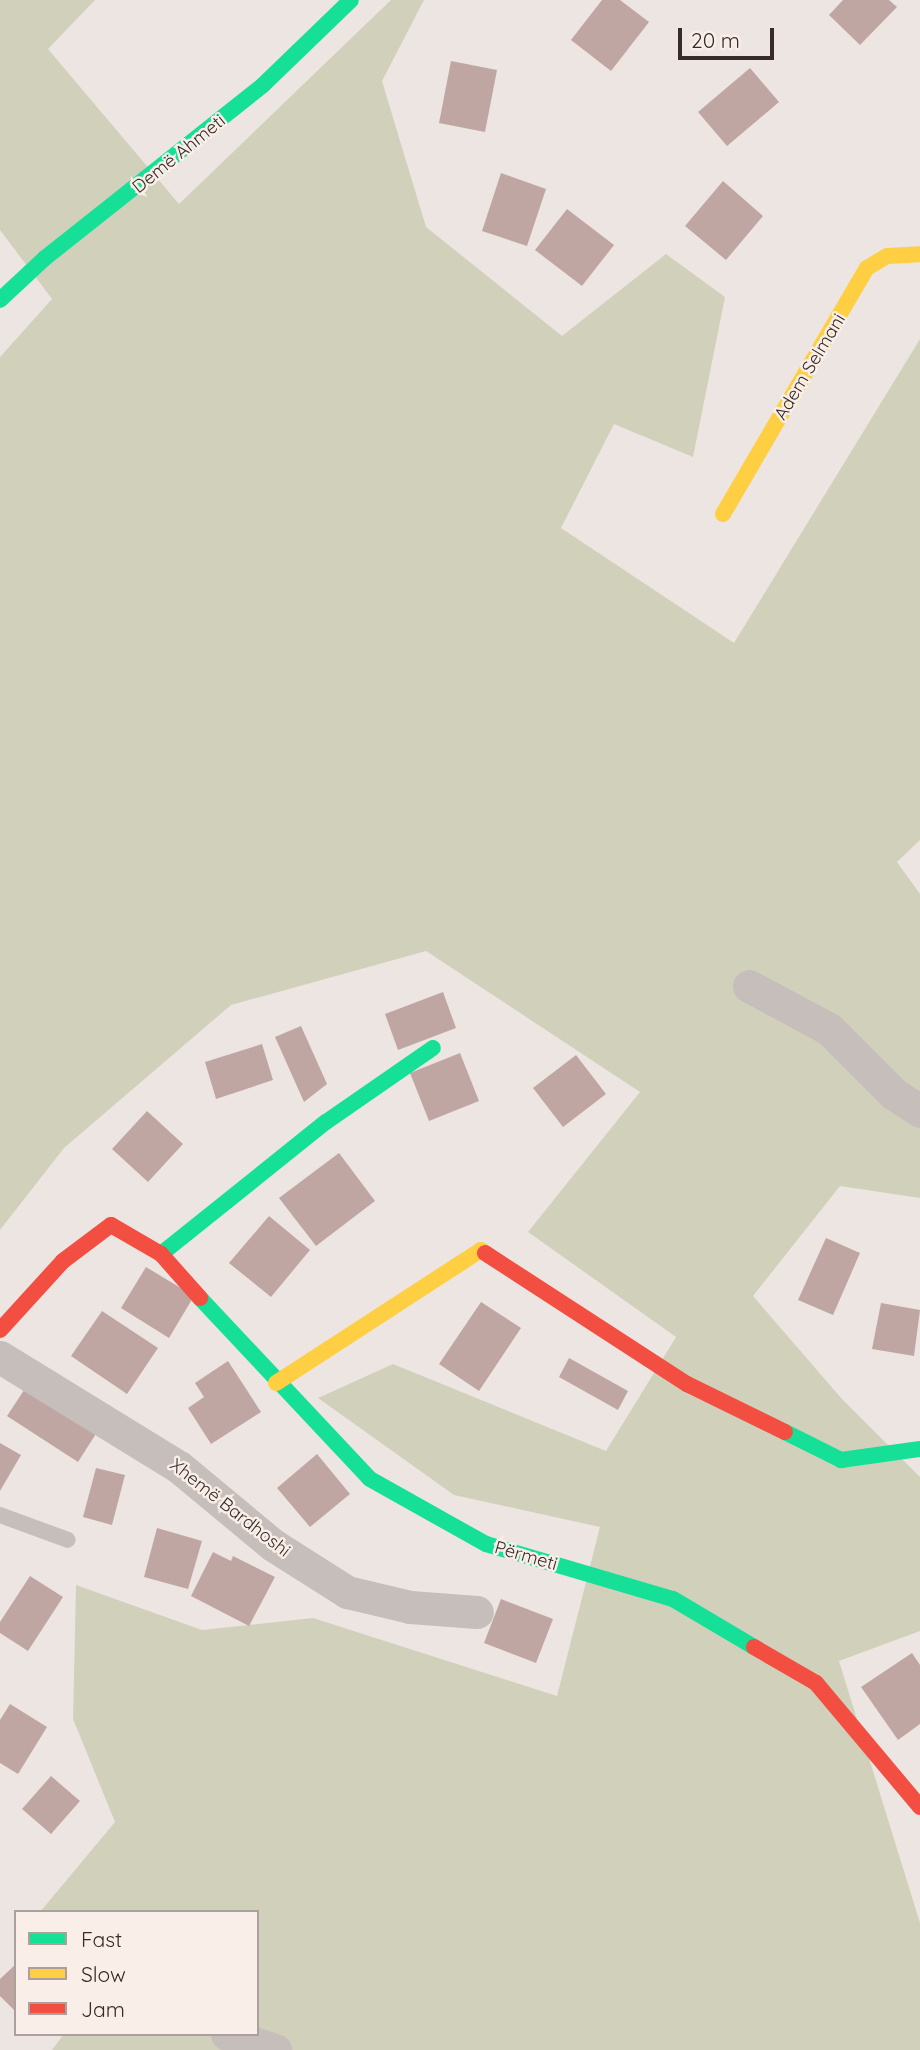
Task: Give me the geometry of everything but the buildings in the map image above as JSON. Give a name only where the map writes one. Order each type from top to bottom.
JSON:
[{"type":"street","name":"Demë Ahmeti","points":[[0,300],[45,258],[263,85],[351,0]]},
{"type":"street","name":"Adem Selmani","points":[[723,514],[867,268],[887,256],[920,254]]},
{"type":"street","points":[[749,986],[829,1029],[894,1094],[920,1111]]},
{"type":"street","points":[[161,1254],[326,1122],[433,1048]]},
{"type":"street","name":"Përmeti","points":[[0,1330],[63,1261],[111,1225],[161,1254],[276,1383],[370,1479],[486,1545],[673,1599],[816,1683],[920,1807]]},
{"type":"street","points":[[276,1383],[481,1250],[687,1384],[841,1460],[920,1449]]},
{"type":"street","name":"Xhemë Bardhoshi","points":[[0,1357],[179,1467],[273,1545],[347,1592],[410,1608],[477,1612]]},
{"type":"street","points":[[233,2036],[275,2050]]},
{"type":"lane","points":[[0,1515],[68,1540]]},
{"type":"green space","points":[[0,0],[95,0],[48,49],[179,204],[391,0],[424,0],[382,81],[426,227],[562,336],[666,254],[725,297],[693,457],[614,424],[561,528],[734,643],[920,339],[920,840],[897,862],[920,894],[920,1198],[840,1186],[753,1296],[842,1399],[920,1477],[920,1631],[839,1661],[920,1923],[920,2050],[52,2050],[62,2036],[259,2036],[259,1910],[42,1910],[115,1822],[73,1719],[76,1585],[202,1630],[313,1618],[557,1696],[600,1527],[454,1495],[318,1398],[393,1364],[606,1451],[676,1337],[528,1232],[640,1092],[426,951],[231,1005],[64,1148],[0,1230],[0,357],[52,299],[0,230]]},
{"type":"traffic: fast","points":[[0,300],[45,258],[263,85],[351,0]]},
{"type":"traffic: fast","points":[[161,1254],[326,1122],[433,1048]]},
{"type":"traffic: fast","points":[[200,1298],[370,1479],[486,1544],[673,1599],[754,1647]]},
{"type":"traffic: fast","points":[[785,1432],[841,1460],[920,1449]]},
{"type":"traffic: slow","points":[[723,514],[867,268],[887,256],[920,254]]},
{"type":"traffic: slow","points":[[276,1383],[481,1250],[485,1253]]},
{"type":"traffic: jam","points":[[0,1330],[63,1261],[111,1225],[161,1254],[200,1298]]},
{"type":"traffic: jam","points":[[485,1253],[687,1384],[785,1432]]},
{"type":"traffic: jam","points":[[754,1647],[816,1683],[920,1807]]}]
